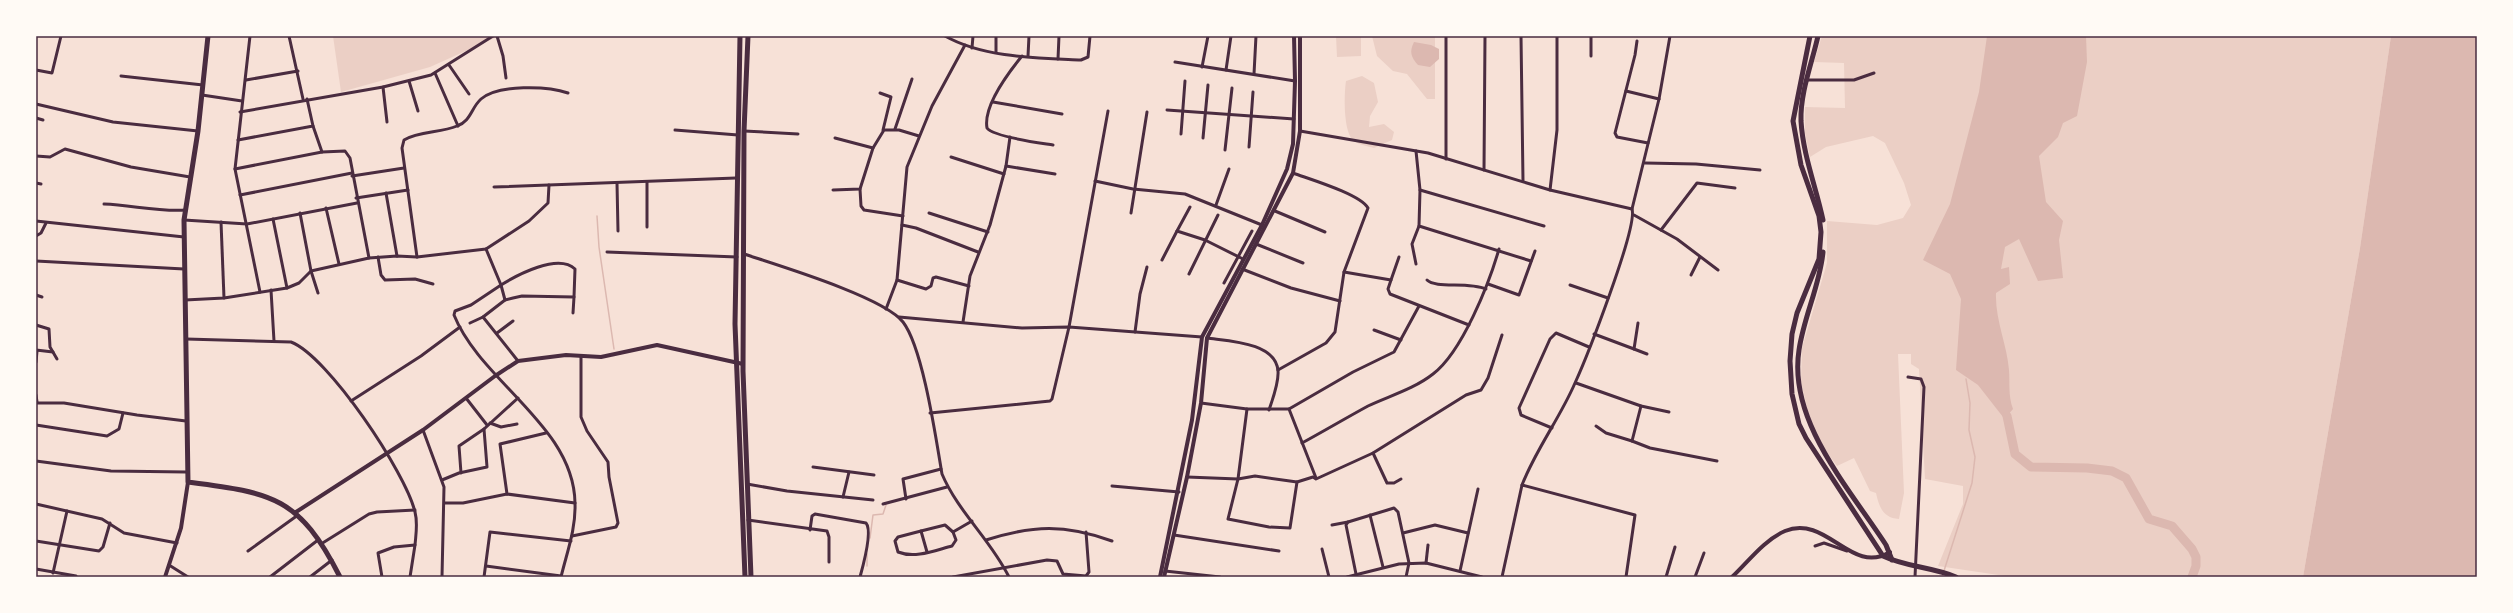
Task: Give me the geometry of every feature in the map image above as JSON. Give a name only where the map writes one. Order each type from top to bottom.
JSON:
[{"type":"main road","points":[[208,36],[198,131],[184,220],[186,472],[188,482],[256,492],[277,500],[297,514],[332,560],[340,577]]},
{"type":"main road","points":[[740,36],[736,178],[736,363],[744,577]]},
{"type":"main road","points":[[748,36],[744,131],[743,364],[747,520],[751,577]]},
{"type":"main road","points":[[1810,36],[1793,121],[1801,165],[1823,228]]},
{"type":"main road","points":[[1818,36],[1803,99],[1803,135],[1823,228],[1821,259],[1805,316],[1798,352],[1798,387],[1803,407],[1813,433],[1890,552],[1892,560]]},
{"type":"main road","points":[[1821,259],[1797,313],[1792,334],[1790,375],[1795,410],[1806,438],[1884,556],[1892,560],[1936,569],[1956,577]]},
{"type":"street","points":[[36,70],[52,74],[61,36]]},
{"type":"street","points":[[250,36],[246,80],[240,112],[234,169],[247,224],[260,292]]},
{"type":"street","points":[[289,36],[305,99],[322,152]]},
{"type":"street","points":[[240,112],[305,99],[383,87],[409,81],[435,73],[493,36]]},
{"type":"street","points":[[497,36],[506,78]]},
{"type":"street","points":[[945,36],[972,48],[1022,56],[1058,59],[1086,59],[1089,55],[1090,36]]},
{"type":"street","points":[[972,48],[973,36]]},
{"type":"street","points":[[996,36],[996,52]]},
{"type":"street","points":[[1028,56],[1029,36]]},
{"type":"street","points":[[1058,59],[1059,36]]},
{"type":"street","points":[[1202,67],[1208,36]]},
{"type":"street","points":[[1226,70],[1231,36]]},
{"type":"street","points":[[1254,74],[1256,36]]},
{"type":"street","points":[[1224,283],[1262,225],[1287,169],[1293,144],[1295,80],[1294,36]]},
{"type":"street","points":[[1164,577],[1187,477],[1201,403],[1205,338],[1275,211],[1293,173],[1300,131],[1300,36]]},
{"type":"street","points":[[1446,36],[1446,158]]},
{"type":"street","points":[[1484,170],[1485,36]]},
{"type":"street","points":[[1521,36],[1523,181]]},
{"type":"street","points":[[1550,190],[1557,130],[1557,36]]},
{"type":"street","points":[[1591,36],[1591,56]]},
{"type":"street","points":[[1502,577],[1522,485],[1576,382],[1608,298],[1634,215],[1632,208],[1645,163],[1648,143],[1659,99],[1670,36]]},
{"type":"street","points":[[1636,41],[1635,55],[1616,135],[1648,143]]},
{"type":"street","points":[[886,309],[897,280],[897,252],[902,225],[907,167],[932,106],[965,45]]},
{"type":"street","points":[[1022,56],[1010,71],[993,102],[987,118],[988,129],[1010,137],[1053,145]]},
{"type":"street","points":[[1175,62],[1295,80]]},
{"type":"street","points":[[449,65],[469,94]]},
{"type":"street","points":[[246,80],[298,71]]},
{"type":"street","points":[[435,73],[458,126]]},
{"type":"street","points":[[1808,80],[1854,80],[1874,73]]},
{"type":"street","points":[[121,76],[203,85]]},
{"type":"street","points":[[896,129],[912,79]]},
{"type":"street","points":[[409,81],[418,111]]},
{"type":"street","points":[[1181,134],[1185,81]]},
{"type":"street","points":[[1203,138],[1208,86]]},
{"type":"street","points":[[383,87],[387,122]]},
{"type":"street","points":[[417,257],[404,168],[402,144],[404,140],[458,126],[467,120],[479,101],[488,95],[535,87],[568,92]]},
{"type":"street","points":[[1226,150],[1232,88]]},
{"type":"street","points":[[1626,91],[1659,99]]},
{"type":"street","points":[[1249,147],[1253,92]]},
{"type":"street","points":[[880,93],[891,97],[883,130],[874,148],[860,189],[861,206],[864,210],[903,216]]},
{"type":"street","points":[[202,95],[242,101]]},
{"type":"street","points":[[993,102],[1062,114]]},
{"type":"street","points":[[36,104],[113,122],[198,131]]},
{"type":"street","points":[[1166,110],[1294,119]]},
{"type":"street","points":[[930,413],[1050,401],[1069,327],[1108,111]]},
{"type":"street","points":[[1131,213],[1133,189],[1147,112]]},
{"type":"street","points":[[36,118],[43,120]]},
{"type":"street","points":[[238,140],[313,126]]},
{"type":"street","points":[[883,130],[896,129],[919,136]]},
{"type":"street","points":[[675,130],[738,135]]},
{"type":"street","points":[[744,131],[798,134]]},
{"type":"street","points":[[1300,131],[1416,151],[1446,158],[1550,190],[1632,208]]},
{"type":"street","points":[[963,322],[969,286],[978,252],[988,232],[1004,174],[1010,137]]},
{"type":"street","points":[[835,138],[874,148]]},
{"type":"street","points":[[36,156],[50,157],[65,149],[131,168],[190,177]]},
{"type":"street","points":[[234,169],[322,152],[345,151],[350,158],[356,198],[369,258]]},
{"type":"street","points":[[1416,151],[1420,190],[1419,226],[1412,244],[1416,264]]},
{"type":"street","points":[[951,157],[1004,174]]},
{"type":"street","points":[[1645,163],[1696,164],[1760,170]]},
{"type":"street","points":[[1006,166],[1055,174]]},
{"type":"street","points":[[240,195],[352,174],[404,168]]},
{"type":"street","points":[[1216,205],[1229,169]]},
{"type":"street","points":[[1278,370],[1309,354],[1331,339],[1335,332],[1344,272],[1350,250],[1368,210],[1367,205],[1334,188],[1293,173]]},
{"type":"street","points":[[494,187],[736,178]]},
{"type":"street","points":[[1095,181],[1133,189],[1185,194],[1216,205],[1262,225]]},
{"type":"street","points":[[647,182],[647,227]]},
{"type":"street","points":[[36,183],[41,184]]},
{"type":"street","points":[[617,183],[618,231]]},
{"type":"street","points":[[1661,230],[1697,183],[1735,188]]},
{"type":"street","points":[[185,300],[224,298],[287,288],[299,283],[311,271],[369,258],[397,256],[417,257],[457,251],[486,250],[539,213],[548,203],[549,185]]},
{"type":"street","points":[[833,190],[860,189]]},
{"type":"street","points":[[356,198],[408,190]]},
{"type":"street","points":[[1420,190],[1544,226]]},
{"type":"street","points":[[386,193],[397,256]]},
{"type":"street","points":[[184,220],[247,224],[357,203]]},
{"type":"street","points":[[104,204],[134,205],[161,210],[186,210]]},
{"type":"street","points":[[1162,260],[1190,207]]},
{"type":"street","points":[[326,208],[339,264]]},
{"type":"street","points":[[1275,211],[1325,232]]},
{"type":"street","points":[[300,213],[311,271],[318,293]]},
{"type":"street","points":[[929,213],[988,232]]},
{"type":"street","points":[[1189,274],[1218,215]]},
{"type":"street","points":[[1634,215],[1661,230],[1718,270]]},
{"type":"street","points":[[274,219],[287,288]]},
{"type":"street","points":[[36,221],[184,237]]},
{"type":"street","points":[[36,236],[41,233],[46,222]]},
{"type":"street","points":[[222,222],[224,298]]},
{"type":"street","points":[[902,225],[916,228],[978,252]]},
{"type":"street","points":[[1419,226],[1499,249],[1531,261]]},
{"type":"street","points":[[1177,231],[1205,240],[1241,258]]},
{"type":"street","points":[[1160,577],[1179,492],[1205,338],[1252,231]]},
{"type":"street","points":[[1256,244],[1303,263]]},
{"type":"street","points":[[1302,443],[1367,407],[1434,374],[1441,368],[1468,325],[1486,289],[1499,249]]},
{"type":"street","points":[[486,250],[501,286],[505,300]]},
{"type":"street","points":[[1488,284],[1519,295],[1535,251]]},
{"type":"street","points":[[607,252],[737,257]]},
{"type":"street","points":[[744,254],[828,283],[886,309],[899,317],[1046,330],[1069,327],[1135,332],[1205,338],[1258,347],[1273,360],[1278,370],[1276,391],[1269,410]]},
{"type":"street","points":[[378,257],[384,280],[415,279],[433,284]]},
{"type":"street","points":[[1399,257],[1388,289],[1390,294],[1468,325]]},
{"type":"street","points":[[1691,275],[1700,257]]},
{"type":"street","points":[[36,261],[184,269]]},
{"type":"street","points":[[486,566],[561,576],[571,541],[576,504],[570,474],[562,456],[546,432],[518,398],[495,376],[460,327],[454,315],[455,311],[471,305],[501,286],[540,266],[566,265],[575,269],[573,314]]},
{"type":"street","points":[[1135,332],[1140,294],[1147,267]]},
{"type":"street","points":[[1242,269],[1291,288],[1340,301]]},
{"type":"street","points":[[1344,272],[1391,280]]},
{"type":"street","points":[[897,280],[926,288],[931,286],[933,278],[936,277],[969,286]]},
{"type":"street","points":[[1427,280],[1432,285],[1458,283],[1486,289]]},
{"type":"street","points":[[1570,285],[1608,298]]},
{"type":"street","points":[[271,290],[274,341]]},
{"type":"street","points":[[36,295],[42,298]]},
{"type":"street","points":[[470,323],[483,317],[505,300],[522,296],[574,297]]},
{"type":"street","points":[[1201,403],[1247,409],[1289,409],[1353,372],[1394,352],[1419,306]]},
{"type":"street","points":[[483,317],[518,361]]},
{"type":"street","points":[[899,317],[912,341],[930,413],[941,469],[947,487],[1004,566],[1009,577]]},
{"type":"street","points":[[497,334],[513,320]]},
{"type":"street","points":[[1634,349],[1638,323]]},
{"type":"street","points":[[36,325],[49,329],[53,352],[57,358]]},
{"type":"street","points":[[351,401],[421,356],[460,327]]},
{"type":"street","points":[[1374,330],[1400,340]]},
{"type":"street","points":[[1552,428],[1521,415],[1520,408],[1550,339],[1556,333],[1589,347]]},
{"type":"street","points":[[1594,334],[1646,354]]},
{"type":"street","points":[[1187,477],[1238,479],[1255,476],[1297,482],[1313,477],[1316,479],[1373,453],[1466,396],[1481,390],[1488,378],[1502,335]]},
{"type":"street","points":[[186,339],[274,341],[297,344],[316,360],[351,401],[387,452],[415,510],[418,523],[410,577]]},
{"type":"street","points":[[248,551],[297,514],[387,452],[423,430],[495,376],[518,361],[566,355],[601,357],[657,345],[743,364]]},
{"type":"street","points":[[36,362],[36,350],[53,352]]},
{"type":"street","points":[[572,536],[609,530],[616,527],[618,523],[609,477],[608,462],[587,431],[581,417],[581,356]]},
{"type":"street","points":[[1908,377],[1921,379],[1924,388],[1915,577]]},
{"type":"street","points":[[1576,382],[1641,406],[1669,412]]},
{"type":"street","points":[[36,395],[36,402],[64,403],[123,413],[186,421]]},
{"type":"street","points":[[466,398],[489,424],[502,427],[517,424]]},
{"type":"street","points":[[461,473],[459,446],[484,429],[518,398]]},
{"type":"street","points":[[1632,441],[1641,406]]},
{"type":"street","points":[[1247,409],[1238,479],[1229,520],[1281,528],[1291,526],[1297,482]]},
{"type":"street","points":[[1289,409],[1316,479]]},
{"type":"street","points":[[36,425],[107,436],[119,429],[123,413]]},
{"type":"street","points":[[1192,420],[1197,421]]},
{"type":"street","points":[[1596,426],[1606,433],[1650,448],[1717,461]]},
{"type":"street","points":[[442,480],[461,473],[486,467],[484,429]]},
{"type":"street","points":[[423,430],[442,480],[445,503],[442,577]]},
{"type":"street","points":[[507,494],[500,444],[546,432]]},
{"type":"street","points":[[1373,453],[1387,483],[1394,483],[1401,479]]},
{"type":"street","points":[[36,461],[111,471],[186,472]]},
{"type":"street","points":[[813,467],[874,475]]},
{"type":"street","points":[[906,499],[903,479],[941,469]]},
{"type":"street","points":[[843,497],[849,472]]},
{"type":"street","points":[[165,577],[182,528],[188,482]]},
{"type":"street","points":[[747,484],[787,491],[873,500]]},
{"type":"street","points":[[1522,485],[1635,515],[1626,577]]},
{"type":"street","points":[[1112,486],[1179,492]]},
{"type":"street","points":[[883,504],[947,487]]},
{"type":"street","points":[[1460,571],[1478,490]]},
{"type":"street","points":[[445,503],[463,503],[507,494],[576,504]]},
{"type":"street","points":[[36,504],[102,519],[124,533],[177,543]]},
{"type":"street","points":[[1332,525],[1396,509],[1409,563],[1406,577]]},
{"type":"street","points":[[270,577],[319,542],[369,514],[377,512],[415,510]]},
{"type":"street","points":[[53,573],[67,511]]},
{"type":"street","points":[[810,530],[812,516],[815,514],[866,523],[869,527],[867,548],[860,577]]},
{"type":"street","points":[[1370,515],[1383,567]]},
{"type":"street","points":[[747,520],[810,530],[816,529],[828,532],[829,562]]},
{"type":"street","points":[[953,532],[972,520]]},
{"type":"street","points":[[1348,522],[1346,529],[1356,574]]},
{"type":"street","points":[[36,541],[99,551],[103,547],[110,523]]},
{"type":"street","points":[[945,525],[953,532],[956,540],[952,546],[927,552],[905,554],[898,552],[895,546],[895,541],[898,537],[945,525]]},
{"type":"street","points":[[1403,533],[1434,525],[1468,533]]},
{"type":"street","points":[[986,540],[1037,528],[1059,528],[1086,532],[1112,541]]},
{"type":"street","points":[[1732,577],[1774,538],[1794,528],[1816,530],[1848,551]]},
{"type":"street","points":[[921,531],[927,552]]},
{"type":"street","points":[[484,577],[490,532],[571,541]]},
{"type":"street","points":[[953,577],[1004,566],[1054,561],[1057,561],[1063,574],[1086,576],[1089,572],[1086,532]]},
{"type":"street","points":[[1174,535],[1279,551]]},
{"type":"street","points":[[1815,546],[1824,543],[1848,551],[1876,557],[1884,556],[1890,552]]},
{"type":"street","points":[[382,577],[378,553],[394,547],[414,545]]},
{"type":"street","points":[[1426,563],[1428,545]]},
{"type":"street","points":[[1666,577],[1674,546]]},
{"type":"street","points":[[1322,549],[1329,577]]},
{"type":"street","points":[[1696,577],[1704,553]]},
{"type":"street","points":[[310,577],[332,560]]},
{"type":"street","points":[[1347,577],[1383,567],[1409,563],[1426,563],[1482,577]]},
{"type":"street","points":[[169,565],[188,577]]},
{"type":"street","points":[[36,569],[76,576]]},
{"type":"street","points":[[1165,570],[1220,577]]},
{"type":"shaded area","points":[[333,36],[499,36],[430,67],[341,92]]},
{"type":"shaded area","points":[[1336,36],[1361,36],[1361,56],[1337,57]]},
{"type":"shaded area","points":[[1372,36],[1435,36],[1435,99],[1427,99],[1407,74],[1393,71],[1377,56]]},
{"type":"shaded area","points":[[1822,36],[2391,36],[2360,248],[2303,577],[2012,577],[1938,566],[1963,504],[1963,486],[1925,479],[1919,369],[1911,364],[1911,354],[1898,354],[1904,493],[1899,519],[1885,514],[1880,507],[1876,493],[1870,491],[1854,458],[1837,466],[1813,433],[1801,382],[1802,348],[1827,263],[1827,221],[1877,225],[1903,218],[1911,205],[1904,183],[1885,143],[1873,136],[1826,147],[1810,157],[1805,133],[1805,107],[1845,108],[1844,63],[1814,62]]},
{"type":"shaded area","points":[[1987,36],[2086,36],[2087,62],[2077,116],[2063,123],[2058,137],[2039,156],[2046,202],[2063,221],[2059,240],[2063,278],[2038,281],[2019,239],[2005,247],[2001,269],[2009,267],[2010,284],[1996,293],[1996,303],[2008,360],[2011,404],[2013,409],[2007,416],[2003,417],[1978,385],[1956,370],[1961,299],[1950,274],[1923,260],[1950,204],[1979,92]]},
{"type":"shaded area","points":[[2391,36],[2477,36],[2477,577],[2303,577],[2360,248]]},
{"type":"shaded area","points":[[1414,42],[1431,45],[1439,49],[1439,59],[1430,67],[1418,65],[1412,54]]},
{"type":"shaded area","points":[[1362,76],[1374,83],[1378,102],[1370,116],[1369,127],[1384,124],[1394,132],[1392,140],[1374,148],[1354,141],[1350,137],[1346,122],[1346,81]]},
{"type":"waterway","points":[[597,216],[599,247],[614,349]]},
{"type":"waterway","points":[[1942,577],[1972,483],[1975,457],[1969,430],[1970,403],[1966,379]]},
{"type":"waterway","points":[[2007,416],[2015,454],[2031,467],[2087,468],[2112,471],[2126,478],[2149,519],[2172,526],[2192,549],[2196,557],[2196,566],[2192,577]]},
{"type":"waterway","points":[[870,538],[873,515],[883,514],[886,505]]},
{"type":"waterway","points":[[867,554],[867,566]]}]
